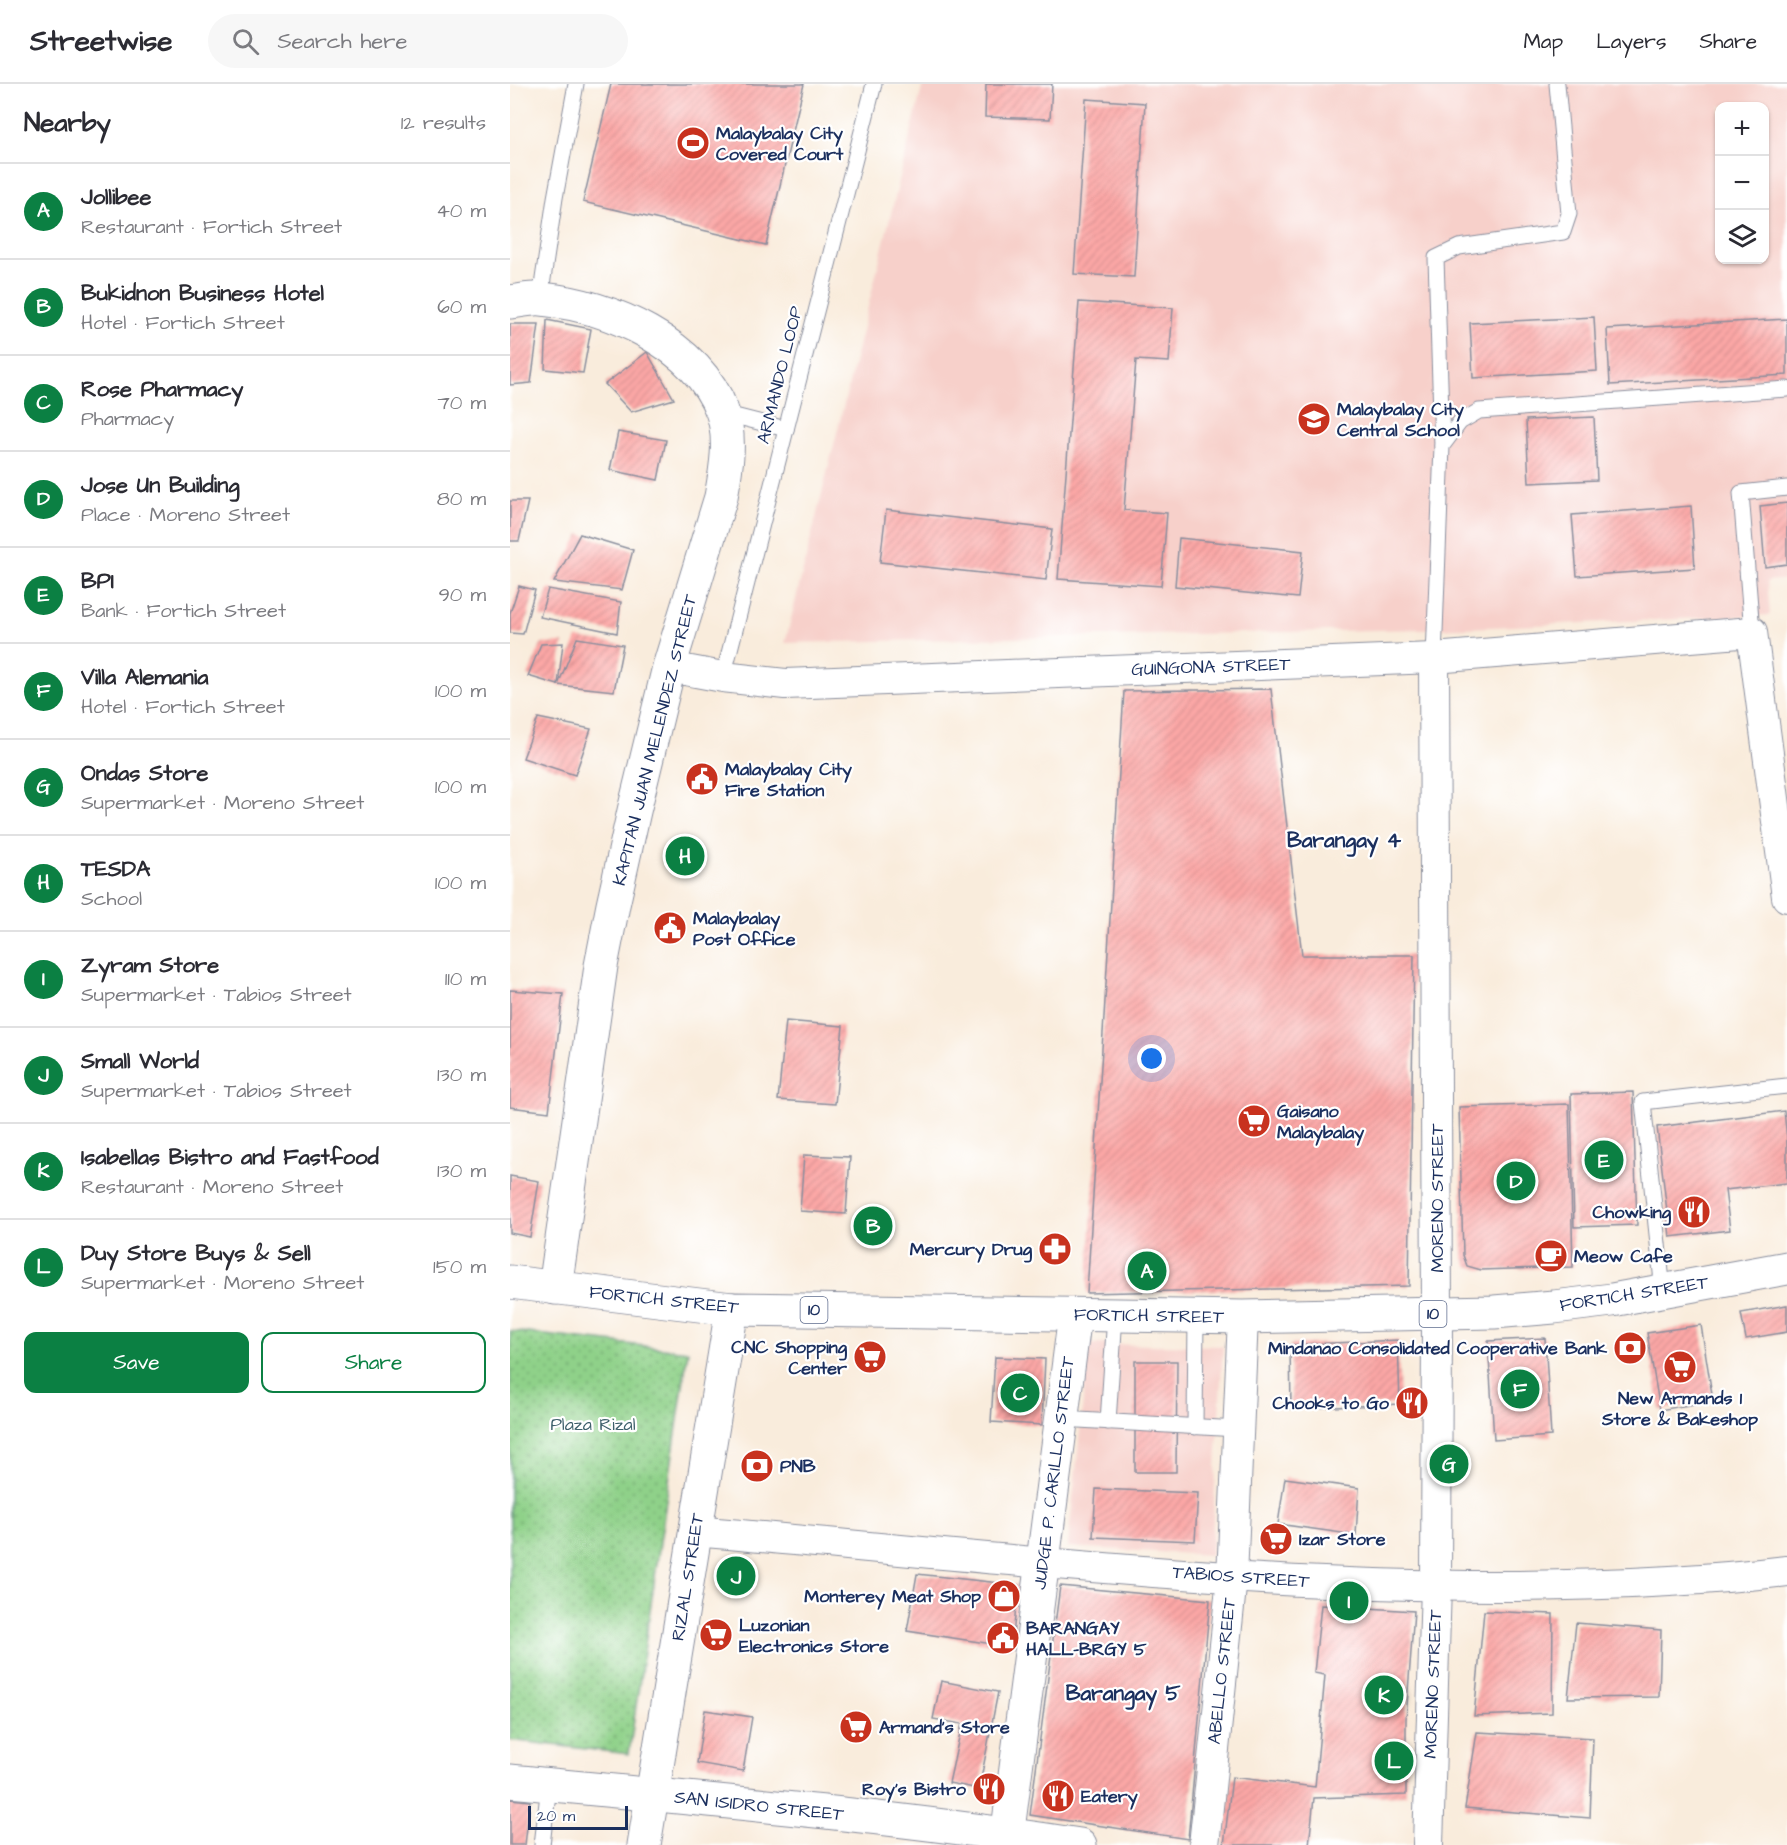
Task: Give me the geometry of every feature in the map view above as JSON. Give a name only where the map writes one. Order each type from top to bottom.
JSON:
[{"type":"main road","name":"KAPITAN JUAN MELENDEZ STREET","points":[[525,300],[585,307],[626,321],[666,344],[699,372],[714,393],[723,412],[728,442],[721,497],[669,667],[634,811],[601,966],[555,1288]]},
{"type":"main road","name":"FORTICH STREET","points":[[510,1282],[732,1309],[1243,1317],[1437,1314],[1554,1307],[1663,1291],[1787,1268]]},
{"type":"main road","name":"RIZAL STREET","points":[[644,1845],[732,1309]]},
{"type":"main road","name":"JUDGE P. CARILLO STREET","points":[[1007,1839],[1075,1315]]},
{"type":"main road","name":"SAN ISIDRO STREET","points":[[510,1781],[652,1795],[1007,1839],[1080,1845]]},
{"type":"street","name":"GUINGONA STREET","points":[[669,667],[723,677],[785,684],[1434,658],[1752,632]]},
{"type":"street","points":[[1752,632],[1787,897]]},
{"type":"street","name":"MORENO STREET","points":[[1428,1845],[1436,1587],[1434,658]]},
{"type":"street","name":"ABELLO STREET","points":[[1204,1845],[1232,1578],[1243,1317]]},
{"type":"street","name":"TABIOS STREET","points":[[695,1531],[1232,1578],[1436,1587],[1722,1580],[1787,1571]]},
{"type":"lane","points":[[525,300],[555,198],[576,84]]},
{"type":"lane","name":"ARMANDO LOOP","points":[[723,677],[874,84]]},
{"type":"lane","points":[[1434,658],[1442,446],[1436,258],[1459,247],[1563,232],[1569,214],[1557,84]]},
{"type":"lane","points":[[1442,446],[1460,422],[1479,411],[1787,389]]},
{"type":"lane","points":[[723,412],[786,429]]},
{"type":"lane","points":[[1752,632],[1741,493],[1787,488]]},
{"type":"lane","points":[[1663,1291],[1643,1102],[1787,1086]]},
{"type":"lane","points":[[1108,1422],[1115,1315]]},
{"type":"lane","points":[[1195,1427],[1196,1316]]},
{"type":"lane","points":[[1061,1419],[1238,1429]]},
{"type":"lane","points":[[542,1845],[549,1785]]},
{"type":"shaded area","name":"Malaybalay City Central School","points":[[923,84],[1787,84],[1787,579],[1767,581],[1770,615],[1466,628],[785,643]]},
{"type":"shaded area","points":[[1089,1344],[1223,1346],[1211,1555],[1068,1547]]},
{"type":"green space","name":"Plaza Rizal","points":[[510,1331],[688,1351],[629,1754],[510,1740]]},
{"type":"building","name":"Malaybalay City Covered Court","points":[[611,84],[804,84],[766,245],[583,202]]},
{"type":"building","points":[[986,84],[1052,84],[1050,119],[985,117]]},
{"type":"building","points":[[1086,99],[1145,103],[1134,277],[1074,274]]},
{"type":"building","points":[[1079,302],[1173,308],[1169,362],[1136,360],[1124,510],[1167,513],[1161,586],[1058,579]]},
{"type":"building","points":[[1594,317],[1597,371],[1473,378],[1470,323]]},
{"type":"building","points":[[1787,319],[1787,375],[1610,385],[1607,329]]},
{"type":"building","points":[[547,320],[591,329],[583,373],[545,369]]},
{"type":"building","points":[[510,324],[539,324],[531,383],[510,385]]},
{"type":"building","points":[[647,352],[674,399],[631,412],[605,384]]},
{"type":"building","points":[[1594,417],[1597,480],[1529,483],[1526,420]]},
{"type":"building","points":[[618,432],[666,440],[658,480],[610,470]]},
{"type":"building","points":[[510,501],[528,501],[519,541],[510,541]]},
{"type":"building","points":[[1787,503],[1787,564],[1765,567],[1760,506]]},
{"type":"building","points":[[1691,506],[1695,568],[1577,576],[1572,515]]},
{"type":"building","points":[[886,510],[1052,529],[1046,580],[880,562]]},
{"type":"building","points":[[580,534],[633,550],[622,590],[554,582]]},
{"type":"building","points":[[1179,538],[1303,551],[1298,598],[1175,586]]},
{"type":"building","points":[[519,586],[535,590],[523,634],[510,633],[510,613]]},
{"type":"building","points":[[548,589],[621,602],[617,633],[540,617]]},
{"type":"building","points":[[577,638],[623,645],[614,691],[558,685]]},
{"type":"building","points":[[563,643],[558,685],[528,676],[541,644]]},
{"type":"building","name":"Gaisano Malaybalay","points":[[1271,689],[1302,955],[1414,955],[1409,1286],[1087,1293],[1124,691]]},
{"type":"building","points":[[538,718],[591,729],[575,775],[523,758]]},
{"type":"building","points":[[510,990],[563,994],[549,1112],[510,1107]]},
{"type":"building","points":[[786,1021],[843,1026],[835,1104],[778,1100]]},
{"type":"building","points":[[1633,1092],[1637,1225],[1574,1227],[1571,1094]]},
{"type":"building","points":[[1569,1104],[1573,1267],[1481,1270],[1467,1266],[1463,1255],[1459,1107]]},
{"type":"building","points":[[1784,1111],[1787,1138],[1787,1183],[1725,1190],[1730,1230],[1670,1237],[1657,1127]]},
{"type":"building","points":[[804,1155],[850,1157],[846,1214],[800,1211]]},
{"type":"building","points":[[510,1176],[539,1181],[530,1237],[510,1233]]},
{"type":"building","points":[[1787,1305],[1787,1332],[1746,1339],[1741,1313]]},
{"type":"building","name":"New Armands 1 Store & Bakeshop","points":[[1701,1325],[1713,1401],[1660,1410],[1647,1333]]},
{"type":"building","points":[[1545,1338],[1551,1436],[1494,1440],[1488,1341]]},
{"type":"building","points":[[1398,1340],[1400,1404],[1291,1409],[1290,1345]]},
{"type":"building","points":[[995,1357],[1045,1359],[1042,1425],[991,1422]]},
{"type":"building","points":[[1135,1361],[1177,1361],[1176,1472],[1135,1472]]},
{"type":"building","points":[[1285,1478],[1359,1488],[1356,1535],[1278,1524]]},
{"type":"building","points":[[1096,1489],[1198,1493],[1195,1541],[1093,1537]]},
{"type":"building","points":[[917,1574],[1018,1585],[1012,1647],[907,1631]]},
{"type":"building","points":[[1060,1586],[1210,1600],[1188,1839],[1030,1815]]},
{"type":"building","points":[[1321,1605],[1414,1611],[1406,1719],[1406,1795],[1314,1798],[1309,1845],[1224,1845],[1232,1777],[1315,1787],[1325,1675],[1314,1673]]},
{"type":"building","points":[[1484,1611],[1553,1614],[1552,1713],[1474,1716]]},
{"type":"building","points":[[1576,1623],[1661,1630],[1659,1697],[1568,1698]]},
{"type":"building","points":[[941,1681],[998,1692],[979,1789],[949,1783],[962,1724],[933,1719]]},
{"type":"building","points":[[705,1710],[752,1717],[743,1771],[697,1763]]},
{"type":"building","points":[[1477,1732],[1593,1738],[1590,1818],[1465,1808]]},
{"type":"building","points":[[510,1799],[530,1801],[525,1845],[510,1845]]},
{"type":"place","name":"Malaybalay City Covered Court","points":[[693,143]]},
{"type":"place","name":"Malaybalay City Central School","points":[[1314,419]]},
{"type":"place","name":"Malaybalay City Fire Station","points":[[702,779]]},
{"type":"place","name":"TESDA","points":[[685,856]]},
{"type":"place","name":"Malaybalay Post Office","points":[[670,928]]},
{"type":"place","name":"Gaisano Malaybalay","points":[[1254,1121]]},
{"type":"place","name":"BPI","points":[[1604,1160]]},
{"type":"place","name":"Jose Un Building","points":[[1516,1181]]},
{"type":"place","name":"Chowking","points":[[1694,1212]]},
{"type":"place","name":"Bukidnon Business Hotel","points":[[873,1226]]},
{"type":"place","name":"Mercury Drug","points":[[1055,1249]]},
{"type":"place","name":"Meow Cafe","points":[[1551,1256]]},
{"type":"place","name":"Jollibee","points":[[1147,1271]]},
{"type":"place","name":"Mindanao Consolidated Cooperative Bank","points":[[1630,1348]]},
{"type":"place","name":"CNC Shopping Center","points":[[870,1357]]},
{"type":"place","name":"New Armands 1 Store & Bakeshop","points":[[1680,1367]]},
{"type":"place","name":"Villa Alemania","points":[[1520,1389]]},
{"type":"place","name":"Rose Pharmacy","points":[[1020,1393]]},
{"type":"place","name":"Chooks to Go","points":[[1412,1403]]},
{"type":"place","name":"Ondas Store","points":[[1449,1464]]},
{"type":"place","name":"PNB","points":[[757,1466]]},
{"type":"place","name":"Izar Store","points":[[1276,1539]]},
{"type":"place","name":"Small World","points":[[736,1576]]},
{"type":"place","name":"Monterey Meat Shop","points":[[1004,1596]]},
{"type":"place","name":"Zyram Store","points":[[1349,1601]]},
{"type":"place","name":"Luzonian Electronics Store","points":[[716,1635]]},
{"type":"place","name":"BARANGAY HALL-BRGY 5","points":[[1003,1638]]},
{"type":"place","name":"Isabellas Bistro and Fastfood","points":[[1384,1695]]},
{"type":"place","name":"Armand's Store","points":[[856,1727]]},
{"type":"place","name":"Duy Store Buys & Sell","points":[[1394,1761]]},
{"type":"place","name":"Roy's Bistro","points":[[989,1789]]},
{"type":"place","name":"Eatery","points":[[1058,1796]]},
{"type":"district","name":"Barangay 4","points":[[1344,840]]},
{"type":"district","name":"Barangay 5","points":[[1123,1693]]}]
